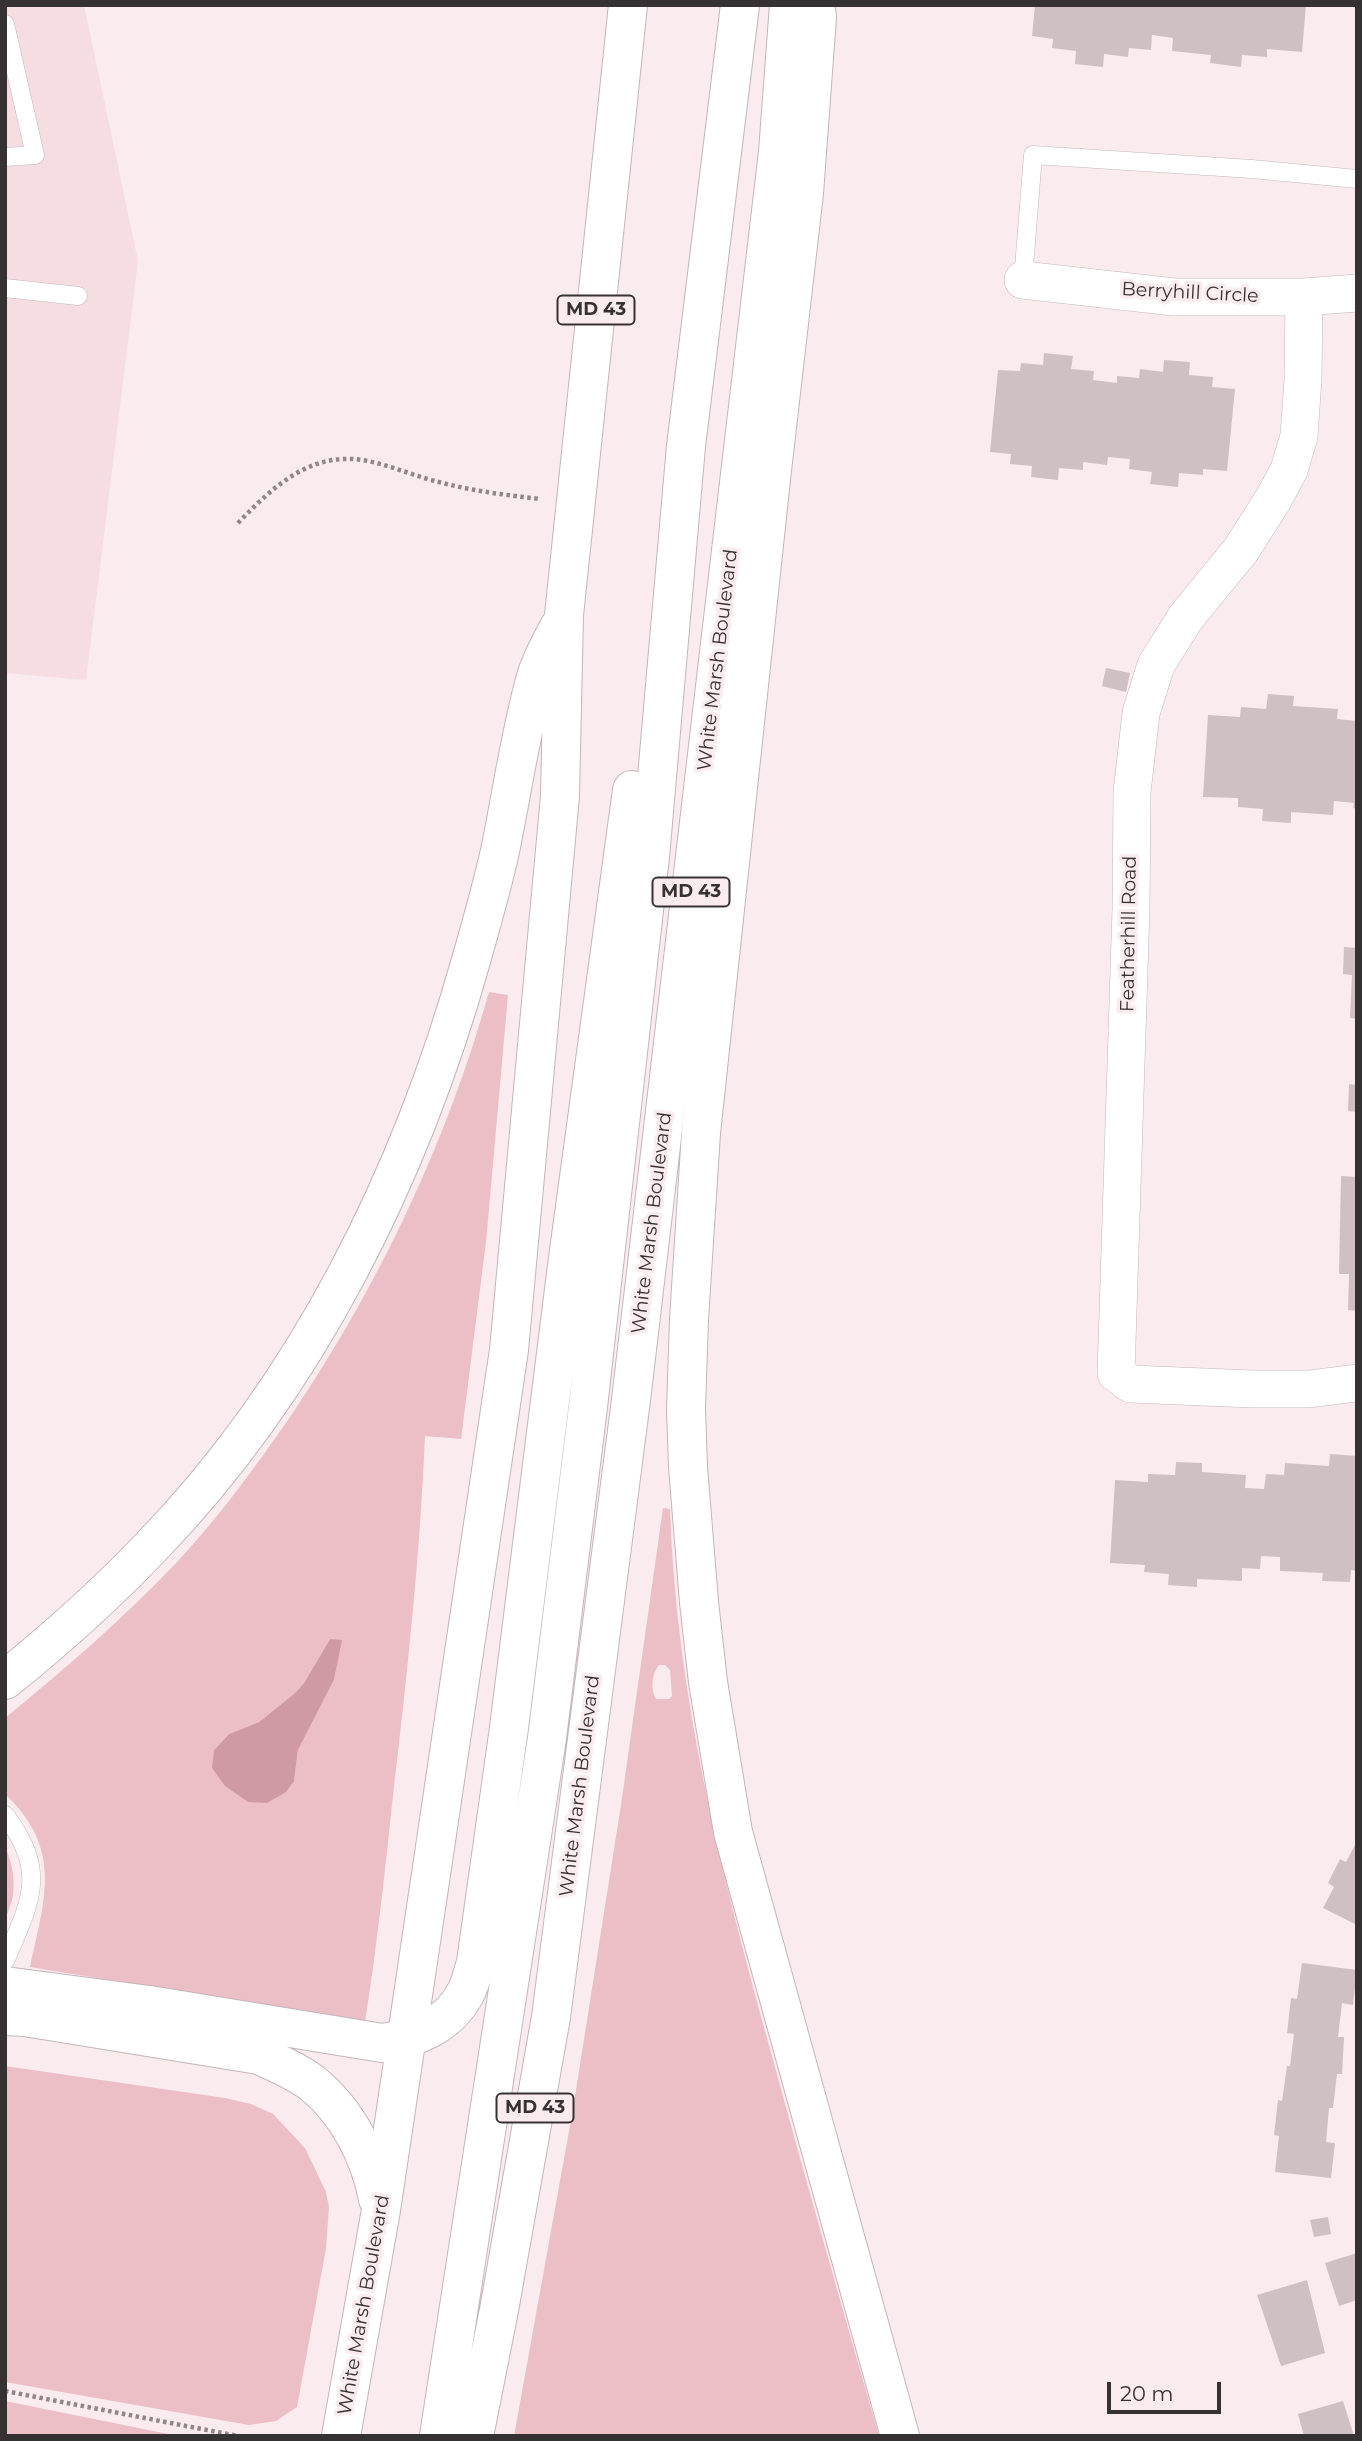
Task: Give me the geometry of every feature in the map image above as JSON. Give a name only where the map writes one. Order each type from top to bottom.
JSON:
[{"type":"highway","name":"White Marsh Boulevard","points":[[341,2436],[381,2210],[509,1350],[559,796],[564,615],[628,5]]},
{"type":"highway","points":[[439,2436],[547,1738],[585,1435],[650,857],[686,446],[740,5]]},
{"type":"highway","name":"White Marsh Boulevard","points":[[474,2436],[502,2296],[551,2017],[628,1427],[778,152],[789,5]]},
{"type":"highway","points":[[815,5],[817,18],[804,193],[701,1133],[689,1319],[688,1467],[697,1590],[708,1682],[733,1832],[900,2436]]},
{"type":"highway","points":[[5,1986],[149,2005],[382,2043],[406,2040],[423,2034],[453,2010],[465,1994],[476,1962],[509,1728],[568,1258],[648,664],[686,446]]},
{"type":"highway","points":[[5,1680],[127,1571],[177,1518],[231,1453],[268,1402],[347,1276],[392,1181],[444,1048],[486,909],[537,674],[564,615]]},
{"type":"highway","points":[[5,2016],[259,2055],[286,2067],[312,2083],[329,2099],[349,2126],[364,2151],[374,2177],[381,2210]]},
{"type":"street","name":"Berryhill Circle","points":[[1023,280],[1174,297],[1304,297],[1357,293]]},
{"type":"street","name":"Featherhill Road","points":[[1304,297],[1303,379],[1298,436],[1289,470],[1241,550],[1186,617],[1156,665],[1141,713],[1132,792],[1131,909],[1116,1373],[1130,1384],[1238,1389],[1308,1389],[1357,1383]]},
{"type":"lane","points":[[5,24],[35,155],[5,158]]},
{"type":"lane","points":[[1023,280],[1033,155],[1252,169],[1357,179]]},
{"type":"lane","points":[[5,288],[78,296]]},
{"type":"lane","points":[[5,1815],[19,1834],[28,1853],[32,1890],[5,1961]]},
{"type":"path","points":[[238,523],[270,490],[297,471],[335,460],[361,460],[437,482],[576,505]]},
{"type":"path","points":[[5,2391],[238,2436]]},
{"type":"shaded area","points":[[5,5],[84,5],[138,261],[86,680],[5,673]]},
{"type":"shaded area","points":[[489,992],[508,995],[486,1242],[461,1439],[425,1436],[408,1661],[365,2022],[30,1967],[41,1919],[45,1875],[35,1835],[23,1814],[5,1794],[5,1718],[94,1643],[177,1562],[235,1493],[288,1420],[351,1319],[406,1214],[452,1105]],"holes":[[[330,1639],[341,1641],[334,1680],[298,1750],[294,1781],[214,1750],[229,1734],[259,1722],[295,1693],[304,1683]]]},
{"type":"shaded area","points":[[663,1508],[670,1509],[681,1647],[691,1714],[718,1849],[783,2097],[879,2436],[514,2436],[573,2109],[621,1805]],"holes":[[[659,1665],[665,1665],[670,1670],[672,1696],[669,1699],[656,1699],[652,1686],[653,1677]]]},
{"type":"shaded area","points":[[330,1639],[342,1640],[334,1680],[298,1750],[294,1781],[286,1792],[267,1803],[248,1802],[225,1786],[212,1768],[214,1750],[229,1734],[259,1722],[295,1693],[304,1683]]},
{"type":"shaded area","points":[[5,1846],[14,1882],[12,1900],[5,1918]]},
{"type":"shaded area","points":[[5,2066],[251,2104],[273,2114],[305,2148],[326,2192],[329,2207],[326,2248],[297,2407],[276,2421],[249,2425],[5,2382]]},
{"type":"shaded area","points":[[5,2401],[178,2436],[5,2436]]},
{"type":"building","points":[[1035,5],[1306,5],[1302,52],[1267,49],[1267,57],[1242,55],[1241,67],[1210,63],[1211,55],[1172,51],[1173,38],[1152,35],[1151,50],[1129,48],[1128,57],[1104,54],[1103,67],[1075,64],[1076,51],[1052,48],[1053,39],[1032,36]]},
{"type":"building","points":[[1044,353],[1073,356],[1071,369],[1094,371],[1093,380],[1117,383],[1117,376],[1139,378],[1140,369],[1163,372],[1164,360],[1190,362],[1189,375],[1213,377],[1212,387],[1235,389],[1227,471],[1203,469],[1203,475],[1179,473],[1178,487],[1150,484],[1152,472],[1129,469],[1130,459],[1108,457],[1107,465],[1083,462],[1083,470],[1059,468],[1058,480],[1031,477],[1032,466],[1010,464],[1011,454],[990,452],[998,370],[1020,371],[1021,363],[1043,365]]},
{"type":"building","points":[[1106,668],[1130,673],[1126,692],[1102,686]]},
{"type":"building","points":[[1268,694],[1294,696],[1293,706],[1338,709],[1337,719],[1357,721],[1357,809],[1353,808],[1354,803],[1334,801],[1333,815],[1291,812],[1291,823],[1262,821],[1263,809],[1238,807],[1238,798],[1203,797],[1208,715],[1240,717],[1241,707],[1266,709]]},
{"type":"building","points":[[1344,947],[1357,948],[1357,1019],[1350,1018],[1352,975],[1343,974]]},
{"type":"building","points":[[1349,1084],[1357,1085],[1357,1112],[1348,1111]]},
{"type":"building","points":[[1341,1176],[1357,1177],[1357,1311],[1348,1310],[1349,1274],[1339,1274]]},
{"type":"building","points":[[1330,1454],[1357,1456],[1357,1571],[1351,1570],[1350,1582],[1322,1581],[1323,1573],[1280,1571],[1280,1557],[1261,1556],[1260,1569],[1242,1568],[1242,1581],[1197,1579],[1197,1587],[1168,1585],[1169,1574],[1144,1572],[1145,1565],[1110,1563],[1115,1480],[1148,1482],[1148,1474],[1175,1475],[1176,1462],[1202,1463],[1202,1472],[1246,1475],[1245,1488],[1264,1489],[1266,1474],[1284,1475],[1285,1463],[1329,1466]]},
{"type":"building","points":[[1357,1841],[1357,1925],[1323,1908],[1334,1887],[1328,1883],[1340,1859],[1346,1862]]},
{"type":"building","points":[[1302,1963],[1357,1970],[1353,2005],[1342,2003],[1338,2037],[1344,2037],[1342,2074],[1337,2074],[1333,2108],[1329,2108],[1326,2142],[1335,2143],[1331,2178],[1275,2172],[1279,2136],[1274,2135],[1278,2100],[1282,2101],[1294,2034],[1287,2033],[1291,1998],[1297,1999]]},
{"type":"building","points":[[1328,2217],[1331,2234],[1314,2237],[1310,2220]]},
{"type":"building","points":[[1357,2253],[1357,2300],[1339,2306],[1325,2263]]},
{"type":"building","points":[[1307,2280],[1325,2353],[1281,2366],[1257,2295]]},
{"type":"building","points":[[1343,2401],[1354,2436],[1304,2436],[1298,2414]]}]
